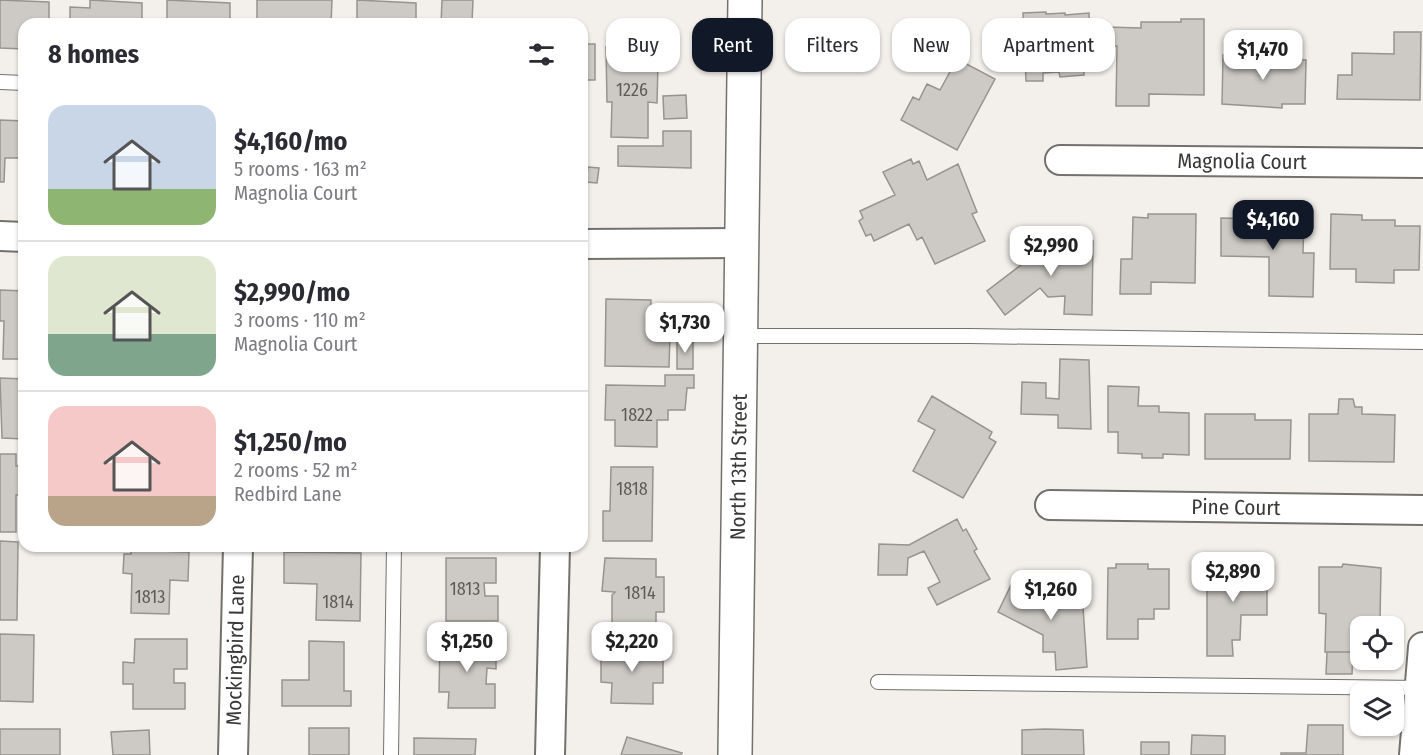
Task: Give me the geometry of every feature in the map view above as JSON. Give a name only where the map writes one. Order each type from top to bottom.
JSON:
[{"type":"street","name":"North 13th Street","points":[[735,755],[745,0]]},
{"type":"street","name":"Magnolia Court","points":[[1060,160],[1423,163]]},
{"type":"street","points":[[0,236],[18,237]]},
{"type":"street","points":[[588,244],[741,243]]},
{"type":"street","name":"Pine Court","points":[[1050,505],[1423,510]]},
{"type":"street","name":"Mockingbird Lane","points":[[233,755],[238,552]]},
{"type":"street","points":[[550,755],[555,552]]},
{"type":"street","points":[[1414,755],[1423,647]]},
{"type":"lane","points":[[0,82],[18,83]]},
{"type":"lane","points":[[740,336],[969,336],[1423,342]]},
{"type":"lane","points":[[391,755],[394,552]]},
{"type":"lane","points":[[878,682],[1420,688]]},
{"type":"building","points":[[0,0],[49,2],[49,18],[18,18],[18,49],[0,48]]},
{"type":"building","points":[[90,0],[142,3],[142,18],[70,18],[70,7],[90,8]]},
{"type":"building","points":[[167,0],[230,3],[230,18],[167,18]]},
{"type":"building","points":[[257,0],[332,0],[331,18],[257,18]]},
{"type":"building","points":[[357,0],[416,3],[416,18],[357,18]]},
{"type":"building","points":[[442,0],[473,0],[472,18],[441,18]]},
{"type":"building","points":[[1046,12],[1046,14],[1065,13],[1065,15],[1089,13],[1089,18],[1023,18],[1023,13]]},
{"type":"building","points":[[1181,19],[1204,19],[1204,95],[1149,94],[1149,106],[1116,106],[1115,27],[1141,28],[1141,22],[1181,22]]},
{"type":"building","points":[[1394,32],[1421,32],[1420,100],[1337,99],[1338,75],[1352,75],[1352,53],[1394,54]]},
{"type":"building","points":[[588,44],[595,44],[595,80],[588,80]]},
{"type":"building","points":[[1223,55],[1260,55],[1260,59],[1306,60],[1305,104],[1282,104],[1282,108],[1222,104]]},
{"type":"building","points":[[970,66],[995,79],[957,150],[901,120],[913,97],[919,100],[927,84],[940,90],[950,72],[970,72]]},
{"type":"building","points":[[606,72],[658,72],[657,103],[648,102],[648,138],[611,137],[612,102],[607,102]]},
{"type":"building","points":[[1026,72],[1059,72],[1043,73],[1043,81],[1026,81]]},
{"type":"building","points":[[1059,72],[1084,72],[1084,75],[1060,77]]},
{"type":"building","points":[[686,95],[687,118],[664,119],[663,96]]},
{"type":"building","points":[[0,120],[18,121],[18,158],[5,158],[4,182],[0,182]]},
{"type":"building","points":[[663,131],[691,131],[691,168],[618,166],[618,146],[663,146]]},
{"type":"building","points":[[911,159],[913,164],[919,161],[927,180],[958,164],[977,212],[972,214],[985,241],[935,264],[922,237],[917,240],[909,224],[874,241],[871,234],[866,236],[859,221],[863,218],[860,211],[895,195],[883,172]]},
{"type":"building","points":[[588,167],[599,168],[597,183],[588,182]]},
{"type":"building","points":[[1148,214],[1196,214],[1195,283],[1151,282],[1151,294],[1120,294],[1121,259],[1132,259],[1133,217],[1148,218]]},
{"type":"building","points":[[1263,214],[1279,214],[1279,219],[1304,220],[1303,253],[1314,253],[1313,297],[1269,296],[1269,257],[1221,256],[1221,218],[1263,219]]},
{"type":"building","points":[[1331,214],[1362,215],[1362,220],[1395,220],[1395,226],[1420,226],[1419,270],[1394,270],[1394,283],[1356,282],[1356,269],[1330,269]]},
{"type":"building","points":[[1056,240],[1093,241],[1092,315],[1064,314],[1065,296],[1048,297],[1040,288],[1005,315],[987,291],[1030,258],[1031,244],[1056,245]]},
{"type":"building","points":[[0,290],[18,291],[18,359],[3,359],[4,321],[0,321]]},
{"type":"building","points":[[606,299],[651,300],[650,334],[670,335],[669,367],[605,366]]},
{"type":"building","points":[[677,338],[693,338],[693,369],[677,369]]},
{"type":"building","points":[[1060,359],[1089,360],[1091,429],[1058,428],[1058,415],[1021,414],[1022,382],[1046,383],[1046,398],[1059,399]]},
{"type":"building","points":[[665,375],[694,375],[694,388],[687,388],[685,410],[668,410],[668,420],[657,420],[657,447],[615,446],[615,420],[605,420],[606,385],[665,386]]},
{"type":"building","points":[[0,378],[18,379],[18,439],[2,438]]},
{"type":"building","points":[[1108,386],[1139,387],[1138,406],[1159,406],[1159,412],[1189,413],[1189,455],[1163,454],[1163,458],[1142,458],[1142,454],[1118,453],[1118,432],[1108,432]]},
{"type":"building","points":[[932,396],[992,432],[989,438],[996,442],[963,498],[913,471],[935,430],[918,421]]},
{"type":"building","points":[[1339,399],[1353,399],[1355,407],[1362,407],[1362,414],[1395,415],[1394,462],[1309,461],[1309,414],[1338,414]]},
{"type":"building","points":[[1205,414],[1255,414],[1255,420],[1291,420],[1290,459],[1205,459]]},
{"type":"building","points":[[0,454],[16,454],[18,495],[16,495],[16,532],[0,532]]},
{"type":"building","points":[[611,467],[653,467],[652,541],[603,541],[603,511],[610,511]]},
{"type":"building","points":[[957,519],[963,531],[966,529],[977,549],[974,551],[990,579],[937,605],[928,588],[940,582],[924,551],[908,558],[907,575],[878,575],[879,544],[909,545]]},
{"type":"building","points":[[0,541],[18,542],[17,620],[0,620]]},
{"type":"building","points":[[131,552],[189,552],[188,581],[170,580],[169,614],[131,613],[132,574],[123,573],[124,554],[131,554]]},
{"type":"building","points":[[284,552],[361,553],[360,621],[316,620],[317,584],[284,583]]},
{"type":"building","points":[[446,558],[496,558],[496,583],[484,583],[485,596],[498,596],[498,621],[446,621]]},
{"type":"building","points":[[605,558],[656,559],[656,577],[664,577],[664,612],[656,612],[656,625],[612,624],[612,595],[615,592],[602,591]]},
{"type":"building","points":[[1116,564],[1148,564],[1148,569],[1169,569],[1169,609],[1154,609],[1154,619],[1138,619],[1138,639],[1107,639],[1108,568],[1116,568]]},
{"type":"building","points":[[1207,564],[1267,565],[1267,615],[1241,615],[1240,640],[1232,640],[1233,656],[1207,656]]},
{"type":"building","points":[[1343,564],[1381,568],[1380,616],[1350,616],[1350,652],[1325,652],[1326,614],[1319,613],[1319,567],[1342,567]]},
{"type":"building","points":[[1014,579],[1050,595],[1082,592],[1087,667],[1056,670],[1055,652],[1043,652],[1043,635],[998,612]]},
{"type":"building","points":[[0,634],[34,635],[33,702],[0,701]]},
{"type":"building","points":[[135,639],[187,639],[187,669],[174,669],[174,683],[185,683],[185,709],[133,709],[133,684],[123,684],[123,662],[134,663]]},
{"type":"building","points":[[440,640],[496,641],[496,669],[487,668],[486,684],[495,684],[495,708],[448,708],[449,692],[439,692]]},
{"type":"building","points":[[309,641],[344,642],[344,691],[351,691],[351,706],[282,706],[282,680],[309,680]]},
{"type":"building","points":[[601,648],[663,648],[663,683],[653,683],[653,704],[611,703],[612,683],[601,682]]},
{"type":"building","points":[[1327,652],[1350,652],[1352,674],[1326,674]]},
{"type":"building","points":[[1308,725],[1343,725],[1343,755],[1281,755],[1281,753],[1306,753]]},
{"type":"building","points":[[309,728],[349,728],[349,755],[309,755]]},
{"type":"building","points":[[0,729],[60,729],[60,755],[0,755]]},
{"type":"building","points":[[149,730],[150,755],[113,755],[111,732]]},
{"type":"building","points":[[1022,730],[1083,730],[1084,755],[1022,755]]},
{"type":"building","points":[[1192,735],[1225,736],[1225,755],[1191,755]]},
{"type":"building","points":[[627,737],[682,753],[681,755],[621,755]]},
{"type":"building","points":[[414,738],[476,739],[475,755],[414,755]]},
{"type":"building","points":[[1141,742],[1169,742],[1169,755],[1141,755]]}]
